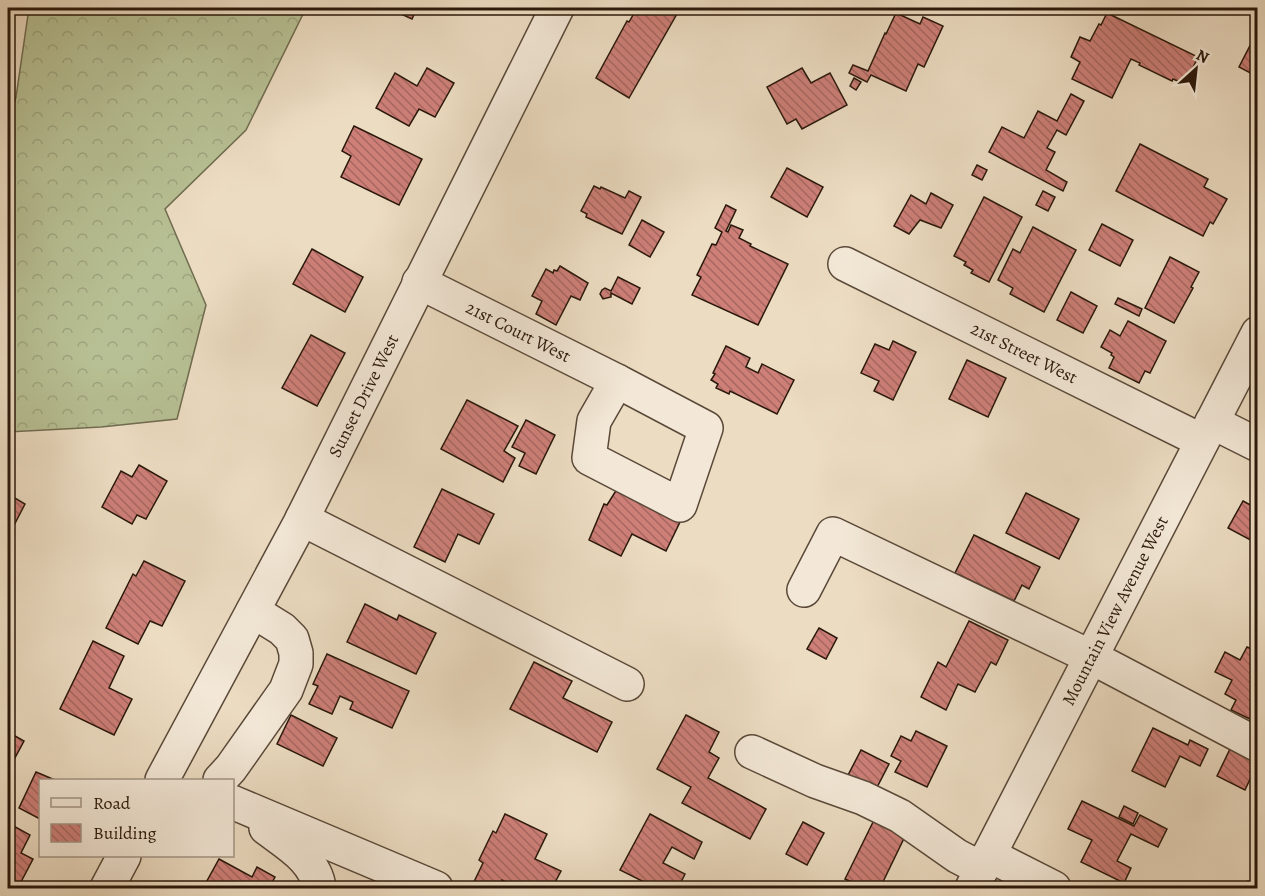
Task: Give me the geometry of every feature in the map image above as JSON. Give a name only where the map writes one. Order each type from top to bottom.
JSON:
[{"type":"street","name":"Sunset Drive West","points":[[170,778],[253,611],[302,519],[556,8]]},
{"type":"street","name":"21st Street West","points":[[844,264],[1207,431],[1257,445]]},
{"type":"street","name":"21st Court West","points":[[419,282],[617,381]]},
{"type":"street","name":"Mountain View Avenue West","points":[[981,871],[1257,333]]},
{"type":"street","points":[[302,519],[627,684]]},
{"type":"street","points":[[804,590],[833,534],[1091,657],[1257,745]]},
{"type":"street","points":[[221,779],[286,690],[296,664],[292,639],[282,629],[253,611]]},
{"type":"street","points":[[752,752],[815,781],[863,798],[900,816],[981,871],[1054,888]]},
{"type":"street","points":[[234,804],[295,849],[313,869],[319,888]]},
{"type":"street","points":[[234,804],[436,888]]},
{"type":"street","points":[[107,888],[123,857]]},
{"type":"green space","points":[[29,8],[306,8],[246,130],[165,209],[206,305],[177,419],[101,427],[8,432],[8,123],[16,97]]},
{"type":"building","points":[[388,8],[417,8],[412,19]]},
{"type":"building","points":[[637,8],[669,8],[678,12],[629,98],[596,78],[627,21],[629,22]]},
{"type":"building","points":[[896,13],[920,24],[923,17],[943,26],[924,67],[918,64],[906,91],[871,75],[867,82],[849,73],[853,65],[868,71]]},
{"type":"building","points":[[1107,13],[1198,57],[1185,84],[1173,79],[1172,81],[1131,59],[1112,98],[1072,79],[1080,62],[1071,57],[1080,37],[1090,41]]},
{"type":"building","points":[[1258,37],[1258,77],[1239,67],[1254,38]]},
{"type":"building","points":[[427,68],[454,83],[435,117],[419,109],[409,126],[376,108],[395,73],[417,86]]},
{"type":"building","points":[[802,68],[811,83],[830,73],[847,105],[802,129],[796,119],[787,124],[767,87]]},
{"type":"building","points":[[854,78],[861,82],[856,90],[850,86]]},
{"type":"building","points":[[1071,94],[1084,101],[1066,135],[1057,130],[1047,148],[1055,152],[1046,170],[1067,182],[1063,191],[989,152],[1002,127],[1024,138],[1038,111],[1057,121]]},
{"type":"building","points":[[354,126],[422,159],[399,205],[341,177],[351,156],[342,151]]},
{"type":"building","points":[[1140,144],[1208,179],[1204,187],[1227,199],[1213,224],[1210,222],[1203,236],[1116,191]]},
{"type":"building","points":[[977,165],[987,170],[982,180],[972,175]]},
{"type":"building","points":[[787,168],[823,187],[807,217],[771,197]]},
{"type":"building","points":[[594,186],[625,198],[629,191],[641,197],[622,234],[586,217],[587,214],[581,211]]},
{"type":"building","points":[[1043,191],[1055,197],[1048,211],[1036,205]]},
{"type":"building","points":[[931,193],[953,205],[941,228],[920,220],[909,234],[894,226],[911,195],[926,204]]},
{"type":"building","points":[[984,197],[1022,217],[989,282],[971,273],[973,270],[964,265],[966,262],[954,256]]},
{"type":"building","points":[[726,205],[736,210],[726,231],[728,232],[731,225],[743,230],[739,238],[751,244],[750,246],[788,264],[758,325],[692,295],[701,277],[697,275],[712,244],[716,245],[722,232],[715,228]]},
{"type":"building","points":[[642,220],[664,232],[650,257],[629,245]]},
{"type":"building","points":[[1102,224],[1133,240],[1120,266],[1089,250]]},
{"type":"building","points":[[1033,227],[1076,250],[1044,312],[1010,294],[1013,288],[998,280],[1013,249],[1020,253]]},
{"type":"building","points":[[312,249],[363,277],[345,312],[293,284]]},
{"type":"building","points":[[1170,257],[1199,272],[1174,323],[1145,308]]},
{"type":"building","points":[[560,266],[588,283],[580,300],[571,296],[556,325],[536,314],[542,301],[532,296],[546,269],[553,273]]},
{"type":"building","points":[[618,277],[640,288],[632,304],[611,293],[611,297],[603,299],[600,294],[605,288],[611,291]]},
{"type":"building","points":[[1071,292],[1097,306],[1083,333],[1057,320]]},
{"type":"building","points":[[1118,298],[1142,309],[1139,316],[1115,304]]},
{"type":"building","points":[[1128,321],[1166,341],[1150,373],[1145,371],[1139,383],[1109,368],[1114,357],[1112,353],[1101,347],[1110,330],[1120,336]]},
{"type":"building","points":[[311,335],[345,353],[317,406],[282,388]]},
{"type":"building","points":[[893,341],[916,352],[893,400],[874,391],[879,381],[861,373],[875,344],[889,350]]},
{"type":"building","points":[[726,346],[750,358],[746,367],[758,373],[762,364],[794,380],[777,414],[730,391],[729,394],[716,388],[718,384],[711,380]]},
{"type":"building","points":[[967,360],[1006,378],[988,417],[949,399]]},
{"type":"building","points":[[467,400],[518,426],[504,451],[515,458],[503,482],[441,449]]},
{"type":"building","points":[[526,420],[555,435],[536,474],[519,466],[525,453],[512,447]]},
{"type":"building","points":[[139,465],[167,481],[146,519],[137,515],[132,524],[102,507],[121,471],[132,477]]},
{"type":"building","points":[[622,481],[657,510],[680,522],[666,551],[632,534],[621,556],[589,540],[604,504],[607,505]]},
{"type":"building","points":[[442,489],[494,514],[479,544],[458,534],[445,562],[414,547]]},
{"type":"building","points":[[1026,493],[1079,519],[1059,559],[1006,533]]},
{"type":"building","points":[[8,494],[25,504],[8,537]]},
{"type":"building","points":[[1243,501],[1254,507],[1258,502],[1258,544],[1228,528]]},
{"type":"building","points":[[974,535],[1040,567],[1029,589],[1022,585],[1014,601],[955,573]]},
{"type":"building","points":[[144,561],[185,581],[162,626],[150,621],[138,644],[106,628],[133,574],[136,576]]},
{"type":"building","points":[[365,604],[397,620],[399,615],[436,633],[416,674],[347,642]]},
{"type":"building","points":[[969,621],[1008,640],[996,665],[991,662],[975,692],[958,684],[946,710],[921,697],[938,662],[946,667]]},
{"type":"building","points":[[819,628],[837,638],[826,659],[807,649]]},
{"type":"building","points":[[93,641],[124,656],[109,688],[132,699],[114,735],[60,709]]},
{"type":"building","points":[[1247,647],[1258,652],[1258,715],[1254,721],[1231,710],[1236,700],[1225,694],[1232,680],[1215,672],[1225,652],[1240,660]]},
{"type":"building","points":[[327,654],[409,691],[392,728],[350,709],[353,702],[340,696],[332,714],[309,704],[318,686],[313,684]]},
{"type":"building","points":[[534,662],[572,681],[563,698],[612,722],[597,752],[510,709]]},
{"type":"building","points":[[291,715],[337,738],[323,766],[277,744]]},
{"type":"building","points":[[686,715],[719,732],[709,752],[719,758],[708,778],[766,809],[750,839],[682,803],[691,787],[657,769]]},
{"type":"building","points":[[1153,728],[1188,745],[1190,740],[1208,749],[1200,766],[1180,756],[1165,787],[1132,771]]},
{"type":"building","points":[[916,731],[947,746],[927,787],[895,772],[901,761],[891,756],[901,736],[911,741]]},
{"type":"building","points":[[8,732],[24,741],[10,767],[8,766]]},
{"type":"building","points":[[1230,749],[1258,762],[1245,790],[1217,776]]},
{"type":"building","points":[[861,750],[889,764],[873,795],[845,781]]},
{"type":"building","points":[[36,772],[53,779],[39,779],[39,818],[19,808]]},
{"type":"building","points":[[1082,801],[1134,826],[1140,815],[1167,829],[1158,847],[1131,834],[1117,861],[1131,868],[1124,883],[1081,862],[1092,840],[1068,829]]},
{"type":"building","points":[[1124,806],[1138,813],[1133,824],[1119,817]]},
{"type":"building","points":[[505,814],[547,834],[535,859],[561,871],[552,888],[519,888],[502,880],[498,888],[471,888],[483,863],[479,860],[493,831],[496,833]]},
{"type":"building","points":[[650,814],[702,842],[694,859],[672,847],[663,863],[685,874],[678,888],[656,888],[620,870]]},
{"type":"building","points":[[877,814],[908,830],[880,888],[866,888],[845,879]]},
{"type":"building","points":[[803,822],[824,833],[807,865],[786,854]]},
{"type":"building","points":[[8,823],[30,835],[21,853],[33,859],[21,882],[33,888],[8,888]]},
{"type":"building","points":[[219,859],[252,877],[257,867],[275,877],[269,888],[203,888]]},
{"type":"building","points":[[1248,881],[1258,885],[1258,888],[1245,888]]}]
